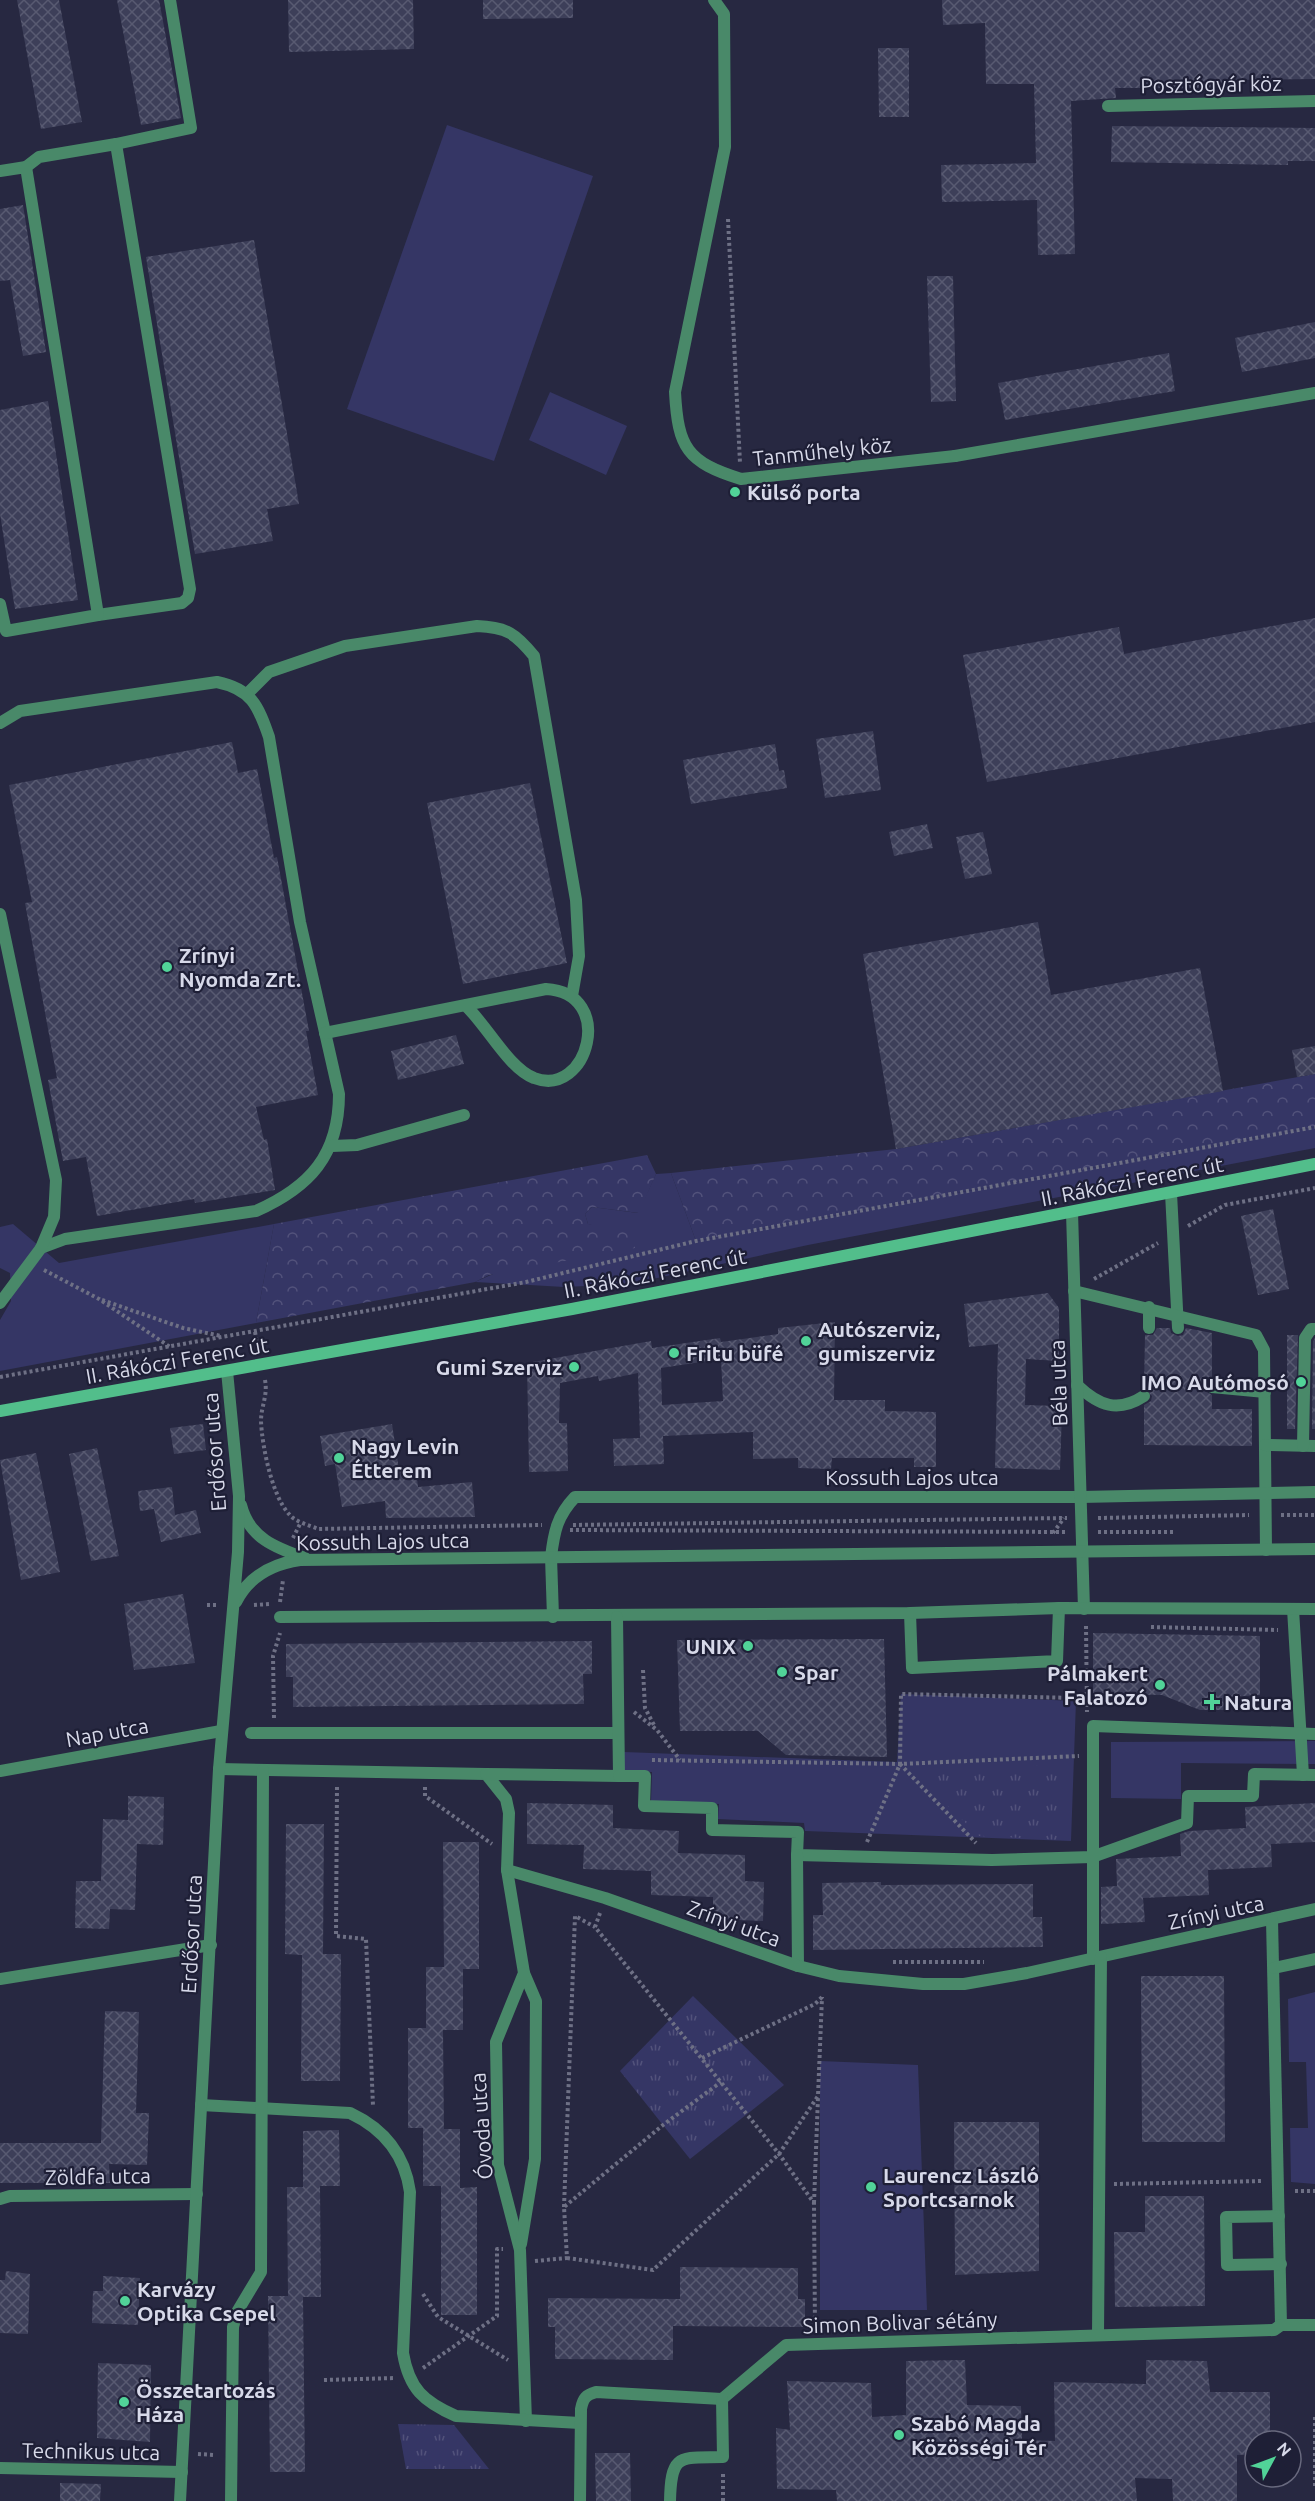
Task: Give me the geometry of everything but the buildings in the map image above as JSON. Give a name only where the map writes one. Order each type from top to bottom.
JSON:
[{"type":"main road","name":"II. Rákóczi Ferenc út","points":[[0,1411],[572,1309],[1315,1164]]},
{"type":"street","points":[[0,171],[26,167],[39,156],[116,144],[191,128],[170,0]]},
{"type":"street","name":"Tanműhely köz","points":[[714,0],[724,14],[725,147],[675,392],[677,424],[687,450],[709,469],[741,479],[955,456],[1315,393]]},
{"type":"street","name":"Posztógyár köz","points":[[1108,106],[1315,101]]},
{"type":"street","points":[[0,604],[6,631],[182,603],[188,598],[190,589],[116,144]]},
{"type":"street","points":[[26,167],[98,615]]},
{"type":"street","points":[[247,694],[269,672],[345,646],[477,626],[498,627],[519,637],[534,656],[576,900],[579,956],[572,996]]},
{"type":"street","points":[[0,723],[20,711],[217,682],[233,685],[247,694],[261,713],[269,737],[300,922],[339,1094],[339,1120],[332,1146],[316,1170],[298,1187],[256,1211],[65,1239],[41,1248]]},
{"type":"street","points":[[0,914],[56,1180],[54,1217],[41,1248],[0,1303]]},
{"type":"street","points":[[325,1033],[465,1005],[546,989],[559,990],[572,996],[588,1022],[589,1042],[582,1060],[569,1072],[554,1079],[535,1079],[521,1070],[465,1005]]},
{"type":"street","points":[[332,1146],[357,1145],[464,1114]]},
{"type":"street","points":[[1171,1193],[1178,1328]]},
{"type":"street","name":"Béla utca","points":[[1072,1212],[1084,1608]]},
{"type":"street","points":[[1074,1291],[1178,1314],[1256,1335],[1264,1350],[1266,1550]]},
{"type":"street","points":[[1149,1307],[1149,1328]]},
{"type":"street","points":[[1265,1445],[1309,1446],[1305,1338],[1311,1329],[1315,1329]]},
{"type":"street","name":"Erdősor utca","points":[[180,2501],[221,1731],[234,1606],[239,1496],[227,1371]]},
{"type":"street","points":[[1077,1385],[1090,1397],[1107,1404],[1128,1406],[1144,1396]]},
{"type":"street","points":[[1212,1387],[1265,1392]]},
{"type":"street","name":"Kossuth Lajos utca","points":[[551,1557],[555,1525],[563,1510],[575,1497],[1080,1497],[1315,1492]]},
{"type":"street","points":[[239,1496],[242,1510],[257,1535],[277,1548],[314,1561]]},
{"type":"street","name":"Kossuth Lajos utca","points":[[234,1606],[255,1577],[286,1562],[1315,1549]]},
{"type":"street","points":[[551,1557],[553,1617]]},
{"type":"street","points":[[910,1613],[912,1668],[1057,1661],[1059,1608]]},
{"type":"street","points":[[280,1617],[617,1617],[910,1613],[1059,1608],[1315,1609]]},
{"type":"street","points":[[797,1855],[992,1860],[1092,1857],[1187,1823],[1188,1796],[1253,1796],[1254,1774],[1309,1775],[1302,1734],[1293,1609]]},
{"type":"street","points":[[617,1617],[619,1776]]},
{"type":"street","points":[[1098,2336],[1099,2184],[1097,1958],[1092,1857],[1093,1726],[1315,1734]]},
{"type":"street","name":"Nap utca","points":[[0,1771],[221,1731]]},
{"type":"street","points":[[250,1733],[618,1733]]},
{"type":"street","points":[[219,1769],[645,1776],[644,1806],[712,1808],[712,1830],[798,1832],[798,1966]]},
{"type":"street","points":[[231,2501],[233,2327],[241,2304],[261,2272],[263,1770]]},
{"type":"street","points":[[486,1774],[506,1799],[509,1813],[507,1870],[524,1972],[536,2001],[535,2158],[520,2256]]},
{"type":"street","name":"Zrínyi utca","points":[[507,1870],[605,1898],[798,1966],[873,1980],[964,1984],[1097,1958],[1315,1909]]},
{"type":"street","points":[[1272,1920],[1281,2325]]},
{"type":"street","points":[[0,1979],[211,1945]]},
{"type":"street","points":[[1274,1968],[1315,1959]]},
{"type":"street","name":"Óvoda utca","points":[[524,1972],[496,2042],[498,2164],[520,2256],[526,2421]]},
{"type":"street","points":[[201,2105],[350,2113],[374,2127],[399,2153],[407,2171],[410,2192],[403,2353],[410,2378],[417,2391],[438,2408],[456,2416],[580,2423]]},
{"type":"street","name":"Zöldfa utca","points":[[0,2199],[10,2196],[197,2194]]},
{"type":"street","points":[[1280,2216],[1226,2217],[1226,2227],[1227,2265],[1281,2264]]},
{"type":"street","name":"Simon Bolivar sétány","points":[[722,2400],[786,2345],[1274,2330],[1281,2325],[1315,2325]]},
{"type":"street","points":[[580,2501],[582,2400],[596,2392],[722,2400],[723,2457],[687,2458],[677,2462],[671,2473],[670,2501]]},
{"type":"street","name":"Technikus utca","points":[[0,2468],[182,2472]]},
{"type":"path","points":[[728,218],[741,479]]},
{"type":"path","points":[[0,1377],[526,1281],[696,1241],[1315,1127]]},
{"type":"path","points":[[1074,1291],[1225,1205],[1315,1188]]},
{"type":"path","points":[[31,1262],[99,1299],[170,1347]]},
{"type":"path","points":[[99,1299],[206,1335],[228,1337]]},
{"type":"path","points":[[255,1332],[268,1393],[261,1420],[274,1491],[290,1516],[318,1529],[1064,1518],[1096,1532]]},
{"type":"path","points":[[555,1525],[576,1531],[1054,1532],[1081,1525],[1266,1515],[1315,1515]]},
{"type":"path","points":[[1049,1554],[1050,1537],[1064,1518]]},
{"type":"path","points":[[274,1733],[273,1656],[280,1640],[286,1562]]},
{"type":"path","points":[[1093,1726],[1087,1716],[1084,1626],[1096,1626]]},
{"type":"path","points":[[1143,1627],[1295,1631]]},
{"type":"path","points":[[643,1670],[645,1708],[657,1730],[681,1761]]},
{"type":"path","points":[[860,1856],[900,1764],[901,1694],[1075,1698],[1086,1702]]},
{"type":"path","points":[[618,1699],[657,1730]]},
{"type":"path","points":[[650,1760],[900,1764],[1092,1755]]},
{"type":"path","points":[[900,1764],[992,1860]]},
{"type":"path","points":[[337,1771],[336,1936],[366,1939],[374,2127]]},
{"type":"path","points":[[426,1771],[425,1796],[509,1857]]},
{"type":"path","points":[[595,1927],[605,1898]]},
{"type":"path","points":[[567,2258],[564,2207],[575,1916],[595,1927],[779,2154],[814,2203]]},
{"type":"path","points":[[884,1962],[989,1962]]},
{"type":"path","points":[[702,2058],[815,2004],[822,1997],[814,2203],[815,2344]]},
{"type":"path","points":[[564,2207],[663,2125],[721,2082]]},
{"type":"path","points":[[324,2380],[410,2378],[497,2316],[497,2249],[520,2256],[567,2258],[653,2270],[779,2154],[818,2096]]},
{"type":"path","points":[[1099,2184],[1278,2180]]},
{"type":"path","points":[[407,2271],[438,2317],[524,2370]]},
{"type":"path","points":[[1315,2417],[1315,2487]]},
{"type":"path","points":[[183,2452],[231,2456]]},
{"type":"path","points":[[723,2457],[723,2501]]},
{"type":"green space","points":[[447,125],[593,176],[494,461],[347,409]]},
{"type":"green space","points":[[550,392],[627,426],[606,475],[529,440]]},
{"type":"green space","points":[[1315,1074],[1315,1127],[696,1241],[671,1173],[896,1149]]},
{"type":"green space","points":[[1315,1127],[1315,1148],[808,1245],[630,1284],[564,1287],[475,1282],[599,1227],[588,1224],[585,1214],[592,1207],[638,1213],[656,1174],[671,1173],[696,1241]]},
{"type":"green space","points":[[647,1155],[656,1174],[639,1213],[592,1207],[585,1214],[588,1224],[625,1229],[635,1236],[635,1248],[489,1275],[475,1282],[256,1323],[274,1224]]},
{"type":"green space","points":[[13,1224],[59,1263],[274,1224],[256,1323],[0,1371],[0,1320],[11,1301],[10,1273],[0,1268],[0,1227]]},
{"type":"green space","points":[[901,1694],[1076,1701],[1071,1841],[805,1831],[804,1823],[718,1819],[719,1804],[651,1801],[652,1772],[624,1771],[624,1752],[897,1762]]},
{"type":"green space","points":[[1315,1741],[1315,1764],[1181,1763],[1181,1799],[1111,1798],[1111,1742]]},
{"type":"green space","points":[[1064,1765],[1064,1840],[979,1836],[911,1770]]},
{"type":"green space","points":[[1315,1992],[1315,2184],[1291,2182],[1290,2128],[1308,2128],[1306,2062],[1289,2062],[1288,1999]]},
{"type":"green space","points":[[693,1996],[784,2085],[690,2159],[620,2071]]},
{"type":"green space","name":"Laurencz László Sportcsarnok","points":[[820,2061],[918,2065],[927,2310],[820,2310]]},
{"type":"green space","points":[[398,2424],[454,2425],[489,2469],[406,2469]]},
{"type":"place","name":"Külső porta","points":[[735,492]]},
{"type":"place","name":"Zrínyi Nyomda Zrt.","points":[[167,967]]},
{"type":"place","name":"Autószerviz, gumiszerviz","points":[[806,1341]]},
{"type":"place","name":"Fritu büfé","points":[[674,1353]]},
{"type":"place","name":"Gumi Szerviz","points":[[574,1367]]},
{"type":"place","name":"IMO Autómosó","points":[[1301,1382]]},
{"type":"place","name":"Nagy Levin Étterem","points":[[339,1458]]},
{"type":"place","name":"UNIX","points":[[748,1646]]},
{"type":"place","name":"Spar","points":[[782,1672]]},
{"type":"place","name":"Pálmakert Falatozó","points":[[1160,1685]]},
{"type":"place","name":"Natura","points":[[1212,1702]]},
{"type":"place","name":"Laurencz László Sportcsarnok","points":[[871,2187]]},
{"type":"place","name":"Karvázy Optika Csepel","points":[[125,2301]]},
{"type":"place","name":"Összetartozás Háza","points":[[124,2402]]},
{"type":"place","name":"Szabó Magda Közösségi Tér","points":[[899,2435]]}]
